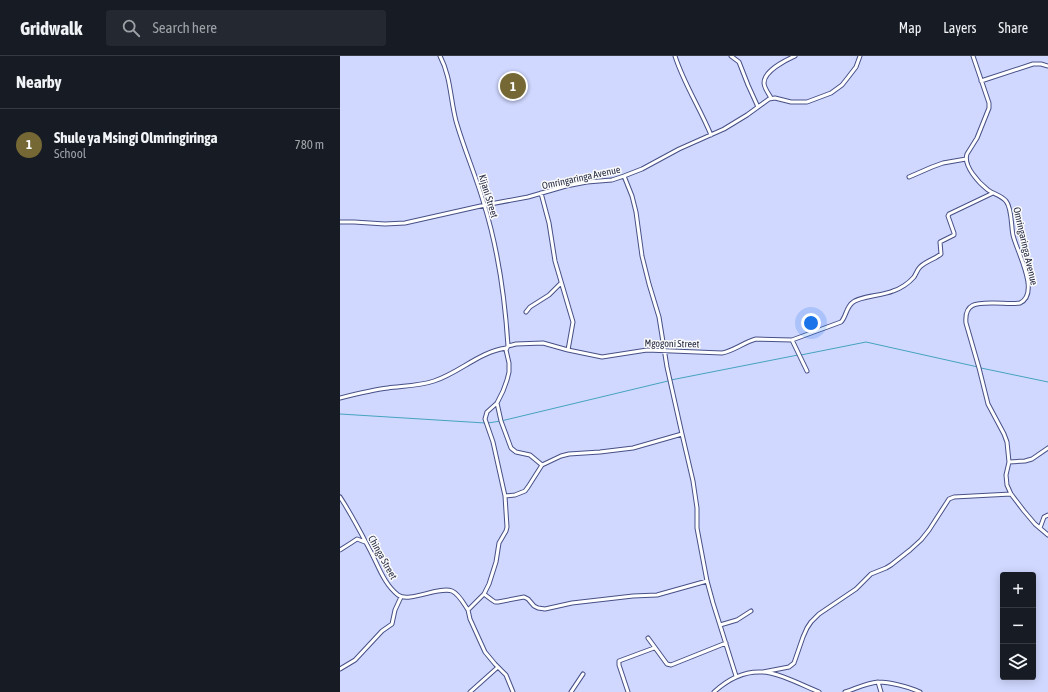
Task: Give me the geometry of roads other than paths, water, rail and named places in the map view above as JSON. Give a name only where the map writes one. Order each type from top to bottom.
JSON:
[{"type":"street","name":"Kijani Street","points":[[440,56],[449,78],[457,125],[485,205],[498,255],[507,347]]},
{"type":"street","points":[[675,56],[711,135]]},
{"type":"street","points":[[731,56],[739,62],[758,107]]},
{"type":"street","points":[[795,56],[779,64],[765,80],[764,84],[771,98],[807,102],[824,96],[837,89],[846,80],[856,67],[860,56]]},
{"type":"street","points":[[909,177],[932,166],[966,159],[967,154],[977,138],[989,108],[973,56]]},
{"type":"street","points":[[981,81],[1033,64],[1048,66]]},
{"type":"street","name":"Omringaringa Avenue","points":[[340,222],[385,224],[405,223],[517,199],[566,186],[586,182],[612,180],[642,169],[679,149],[724,130],[771,98]]},
{"type":"street","name":"Omringaringa Avenue","points":[[966,159],[968,166],[976,178],[993,193],[1004,199],[1008,205],[1016,244],[1026,270],[1029,290],[1028,296],[1025,300],[1020,303],[977,304],[972,306],[967,312],[966,323],[988,404],[1007,442],[1009,462],[1007,468],[1007,485],[1011,494],[1024,511],[1048,535]]},
{"type":"street","points":[[624,176],[634,206],[642,256],[659,317],[667,367],[693,481],[697,508],[697,528],[707,581],[736,676]]},
{"type":"street","points":[[541,193],[549,223],[554,256],[573,322],[568,350]]},
{"type":"street","name":"Mgogoni Street","points":[[340,398],[386,388],[423,384],[434,381],[489,353],[516,344],[544,343],[602,357],[646,350],[722,353],[756,339],[792,340],[841,322],[852,302],[894,291],[904,285],[913,278],[921,265],[941,254],[940,242],[954,235],[948,216],[949,214],[993,193]]},
{"type":"street","points":[[526,312],[530,307],[549,295],[561,283]]},
{"type":"street","points":[[792,340],[807,371]]},
{"type":"street","points":[[468,610],[484,594],[489,584],[496,562],[499,543],[507,527],[505,496],[493,442],[485,419],[487,412],[497,403],[503,391],[509,372],[507,347]]},
{"type":"street","points":[[497,403],[501,421],[511,448],[516,452],[530,455],[542,465]]},
{"type":"street","points":[[505,496],[515,495],[524,491],[542,465],[556,458],[569,454],[633,448],[682,434]]},
{"type":"street","points":[[1009,462],[1032,459],[1048,448]]},
{"type":"street","points":[[714,692],[736,676],[790,667],[797,656],[807,628],[815,618],[856,589],[870,574],[892,565],[910,550],[929,530],[949,499],[954,497],[1011,494]]},
{"type":"street","name":"Chinga Street","points":[[340,497],[384,577],[402,597]]},
{"type":"street","points":[[1040,528],[1044,517],[1048,515]]},
{"type":"street","points":[[340,550],[357,539],[365,542]]},
{"type":"street","points":[[484,594],[495,602],[526,597],[538,608],[545,609],[572,603],[633,596],[657,595],[707,581]]},
{"type":"street","points":[[340,669],[355,660],[382,631],[392,624],[395,610],[402,597],[450,591],[456,593],[468,610],[470,619],[485,652],[506,675],[513,692]]},
{"type":"street","points":[[720,625],[737,620],[751,611]]},
{"type":"street","points":[[648,638],[667,664],[671,666],[726,643]]},
{"type":"street","points":[[628,692],[619,661],[654,648]]},
{"type":"street","points":[[470,692],[498,667]]},
{"type":"street","points":[[763,672],[787,679],[819,692]]},
{"type":"street","points":[[571,692],[583,674]]},
{"type":"street","points":[[878,682],[881,692]]},
{"type":"street","points":[[844,692],[878,682],[888,683],[920,692]]},
{"type":"waterway","points":[[801,355],[866,342],[978,367]]},
{"type":"waterway","points":[[671,380],[798,355]]},
{"type":"waterway","points":[[981,368],[1048,382]]},
{"type":"waterway","points":[[488,423],[668,381]]},
{"type":"waterway","points":[[340,414],[485,423]]},
{"type":"place","name":"Shule ya Msingi Olmringiringa","points":[[513,86]]}]
